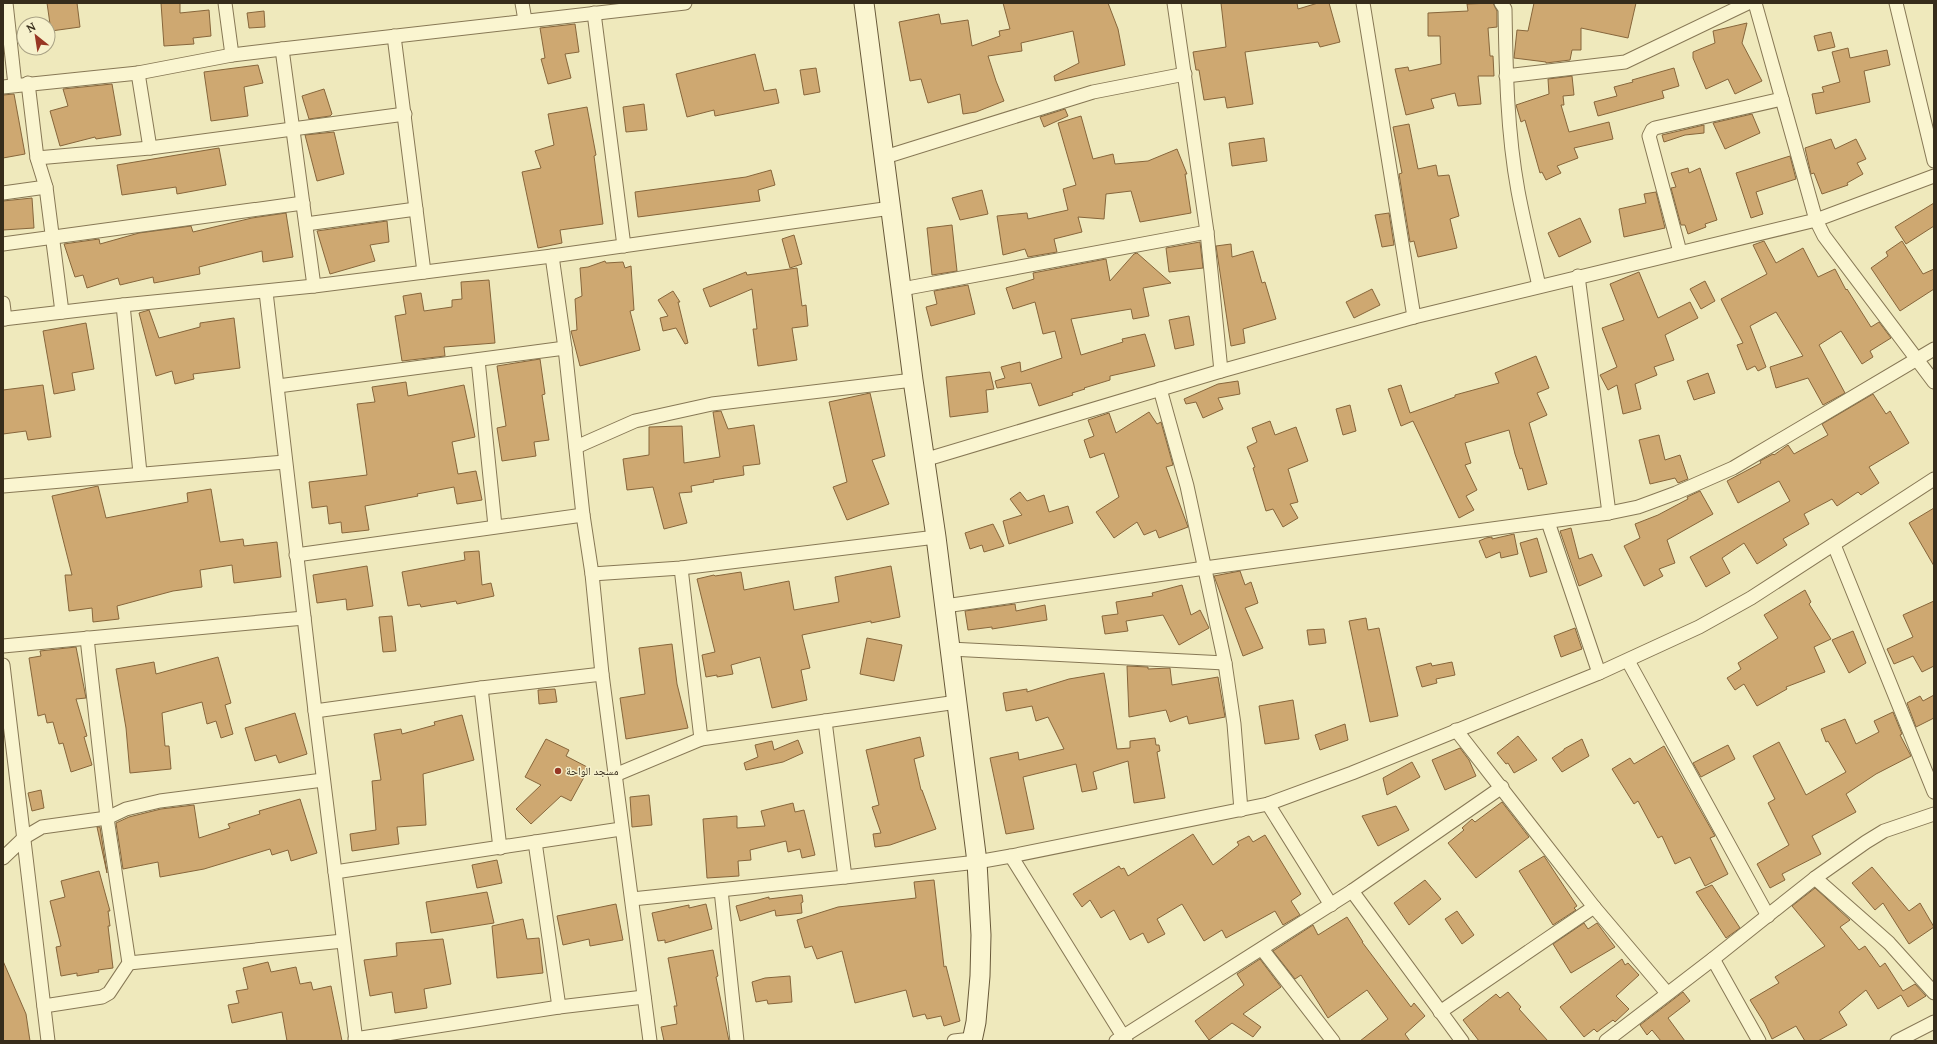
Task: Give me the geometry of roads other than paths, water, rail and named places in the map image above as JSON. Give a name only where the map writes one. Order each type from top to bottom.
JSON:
[{"type":"street","points":[[6,3],[9,86],[138,73],[232,56],[282,49],[594,13],[657,4],[685,3]]},
{"type":"street","points":[[225,3],[232,56]]},
{"type":"street","points":[[522,3],[525,20]]},
{"type":"street","points":[[864,3],[913,380],[936,537],[977,862],[981,935],[980,976],[976,1022],[966,1040]]},
{"type":"street","points":[[1174,3],[1207,232],[1221,371]]},
{"type":"street","points":[[1363,3],[1414,317]]},
{"type":"street","points":[[1501,3],[1505,9],[1506,76],[1518,191],[1539,286]]},
{"type":"street","points":[[1506,76],[1618,64],[1633,59],[1748,3]]},
{"type":"street","points":[[1755,3],[1816,220],[1824,236],[1934,382]]},
{"type":"street","points":[[1896,3],[1934,161]]},
{"type":"street","points":[[594,13],[624,246]]},
{"type":"street","points":[[394,36],[424,272]]},
{"type":"street","points":[[282,49],[314,286]]},
{"type":"street","points":[[138,73],[150,148]]},
{"type":"street","points":[[885,157],[1093,92],[1185,74]]},
{"type":"street","points":[[28,83],[37,158],[46,187],[62,312]]},
{"type":"street","points":[[1680,252],[1649,133],[1655,128],[1782,99]]},
{"type":"street","points":[[37,158],[150,148],[405,114]]},
{"type":"street","points":[[924,460],[1221,371],[1414,317],[1578,276],[1816,220],[1934,176]]},
{"type":"street","points":[[3,192],[46,187]]},
{"type":"street","points":[[3,244],[304,203]]},
{"type":"street","points":[[3,303],[4,319],[123,305],[266,292],[552,256],[891,208]]},
{"type":"street","points":[[306,224],[416,209]]},
{"type":"street","points":[[902,288],[1207,232]]},
{"type":"street","points":[[552,256],[565,348],[583,515],[592,574],[602,674],[621,829],[632,898],[650,1041]]},
{"type":"street","points":[[1578,276],[1609,513]]},
{"type":"street","points":[[266,292],[323,780],[356,1040],[559,1007],[644,997]]},
{"type":"street","points":[[123,305],[140,473]]},
{"type":"street","points":[[278,386],[565,348]]},
{"type":"street","points":[[945,606],[1205,568],[1548,522],[1638,507],[1711,479],[1733,468],[1934,349]]},
{"type":"street","points":[[478,360],[496,526]]},
{"type":"street","points":[[576,447],[635,421],[712,404],[913,380]]},
{"type":"street","points":[[1160,389],[1187,486],[1225,663],[1234,724],[1241,810]]},
{"type":"street","points":[[3,486],[140,473],[285,462]]},
{"type":"street","points":[[632,898],[721,890],[977,862],[1268,804],[1352,773],[1599,673],[1628,661],[1699,627],[1751,598],[1934,479]]},
{"type":"street","points":[[296,555],[583,515]]},
{"type":"street","points":[[1548,522],[1599,673]]},
{"type":"street","points":[[592,574],[681,568],[936,537]]},
{"type":"street","points":[[1834,545],[1852,594],[1934,792]]},
{"type":"street","points":[[681,568],[701,739]]},
{"type":"street","points":[[3,646],[304,618]]},
{"type":"street","points":[[44,1006],[102,997],[112,990],[129,963],[107,818],[87,638]]},
{"type":"street","points":[[950,649],[1225,663]]},
{"type":"street","points":[[1628,661],[1768,916]]},
{"type":"street","points":[[3,665],[9,763],[24,837],[48,1041]]},
{"type":"street","points":[[315,711],[481,688],[602,674]]},
{"type":"street","points":[[481,688],[500,848]]},
{"type":"street","points":[[615,775],[701,739],[957,702]]},
{"type":"street","points":[[825,721],[845,876]]},
{"type":"street","points":[[1456,730],[1502,787],[1594,907],[1667,993]]},
{"type":"street","points":[[3,858],[24,837],[42,827],[107,818],[126,810],[160,801],[323,780]]},
{"type":"street","points":[[1011,856],[1121,1040],[1331,905],[1502,787]]},
{"type":"street","points":[[1268,804],[1331,905]]},
{"type":"street","points":[[1606,1041],[1667,993],[1713,960],[1815,878],[1866,842],[1884,831],[1934,814]]},
{"type":"street","points":[[335,872],[621,829]]},
{"type":"street","points":[[535,842],[559,1007]]},
{"type":"street","points":[[1815,878],[1889,943],[1934,993]]},
{"type":"street","points":[[721,890],[737,1041]]},
{"type":"street","points":[[1352,891],[1462,1041]]},
{"type":"street","points":[[1440,1012],[1594,907]]},
{"type":"street","points":[[129,963],[343,941]]},
{"type":"street","points":[[1262,949],[1333,1041]]},
{"type":"street","points":[[1713,960],[1759,1041]]},
{"type":"street","points":[[1897,1041],[1934,1022]]},
{"type":"place","name":"مسجد الواحة","points":[[558,771]]}]
